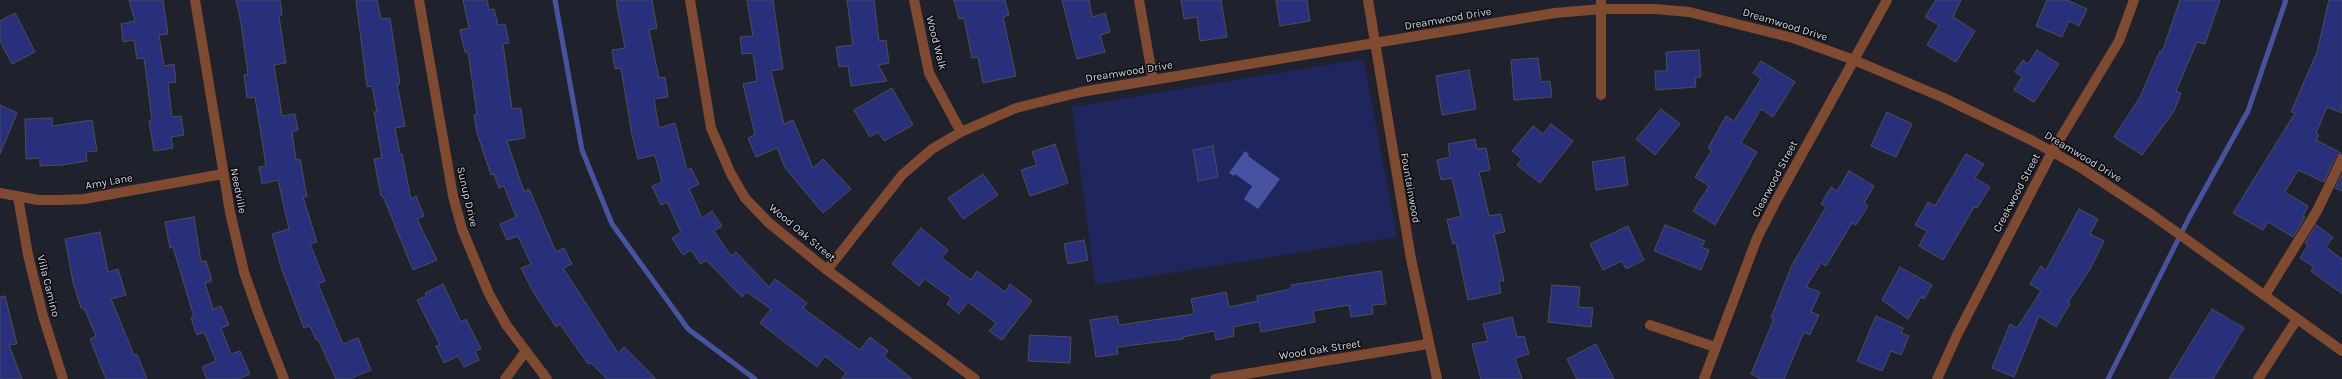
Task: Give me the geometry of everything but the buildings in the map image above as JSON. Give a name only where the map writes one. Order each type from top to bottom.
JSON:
[{"type":"street","name":"Needville","points":[[195,0],[222,174],[244,272],[284,379]]},
{"type":"street","name":"Sunup Drive","points":[[419,0],[453,196],[462,229],[489,294],[507,326],[547,379]]},
{"type":"street","name":"Wood Oak Street","points":[[690,0],[712,128],[731,174],[745,198],[769,223],[827,270],[975,379]]},
{"type":"street","name":"Wood Walk","points":[[914,0],[929,73],[961,132]]},
{"type":"street","points":[[1139,0],[1153,80]]},
{"type":"street","name":"Fountainwood","points":[[1368,0],[1389,138],[1428,344],[1437,379]]},
{"type":"street","name":"Clearwood Street","points":[[1704,379],[1757,238],[1887,0]]},
{"type":"street","name":"Creekwood Street","points":[[1937,379],[1957,334],[2052,152],[2112,55],[2134,0]]},
{"type":"street","points":[[1601,5],[1601,95]]},
{"type":"street","name":"Dreamwood Drive","points":[[827,270],[902,175],[932,149],[961,132],[998,114],[1042,100],[1601,5],[1689,12],[1793,38],[1854,60],[1944,98],[2031,140],[2083,169],[2206,251],[2342,351]]},
{"type":"street","points":[[2265,295],[2317,211],[2342,158]]},
{"type":"street","name":"Amy Lane","points":[[0,193],[18,197],[63,200],[84,199],[222,174]]},
{"type":"street","name":"Villa Camino","points":[[18,197],[28,255],[43,316],[63,379]]},
{"type":"street","points":[[2258,379],[2297,319]]},
{"type":"street","points":[[1650,325],[1715,347]]},
{"type":"street","name":"Wood Oak Street","points":[[1215,379],[1428,344]]},
{"type":"street","points":[[505,379],[526,351]]},
{"type":"shaded area","points":[[1357,60],[1363,62],[1365,67],[1397,237],[1095,285],[1072,107]]},
{"type":"water","points":[[1245,151],[1249,154],[1248,156],[1280,179],[1258,209],[1244,199],[1252,186],[1235,174],[1234,176],[1229,173]]},
{"type":"waterway","points":[[555,0],[582,150],[612,224],[688,329],[755,379]]},
{"type":"waterway","points":[[2108,379],[2189,218],[2248,111],[2286,0]]}]
